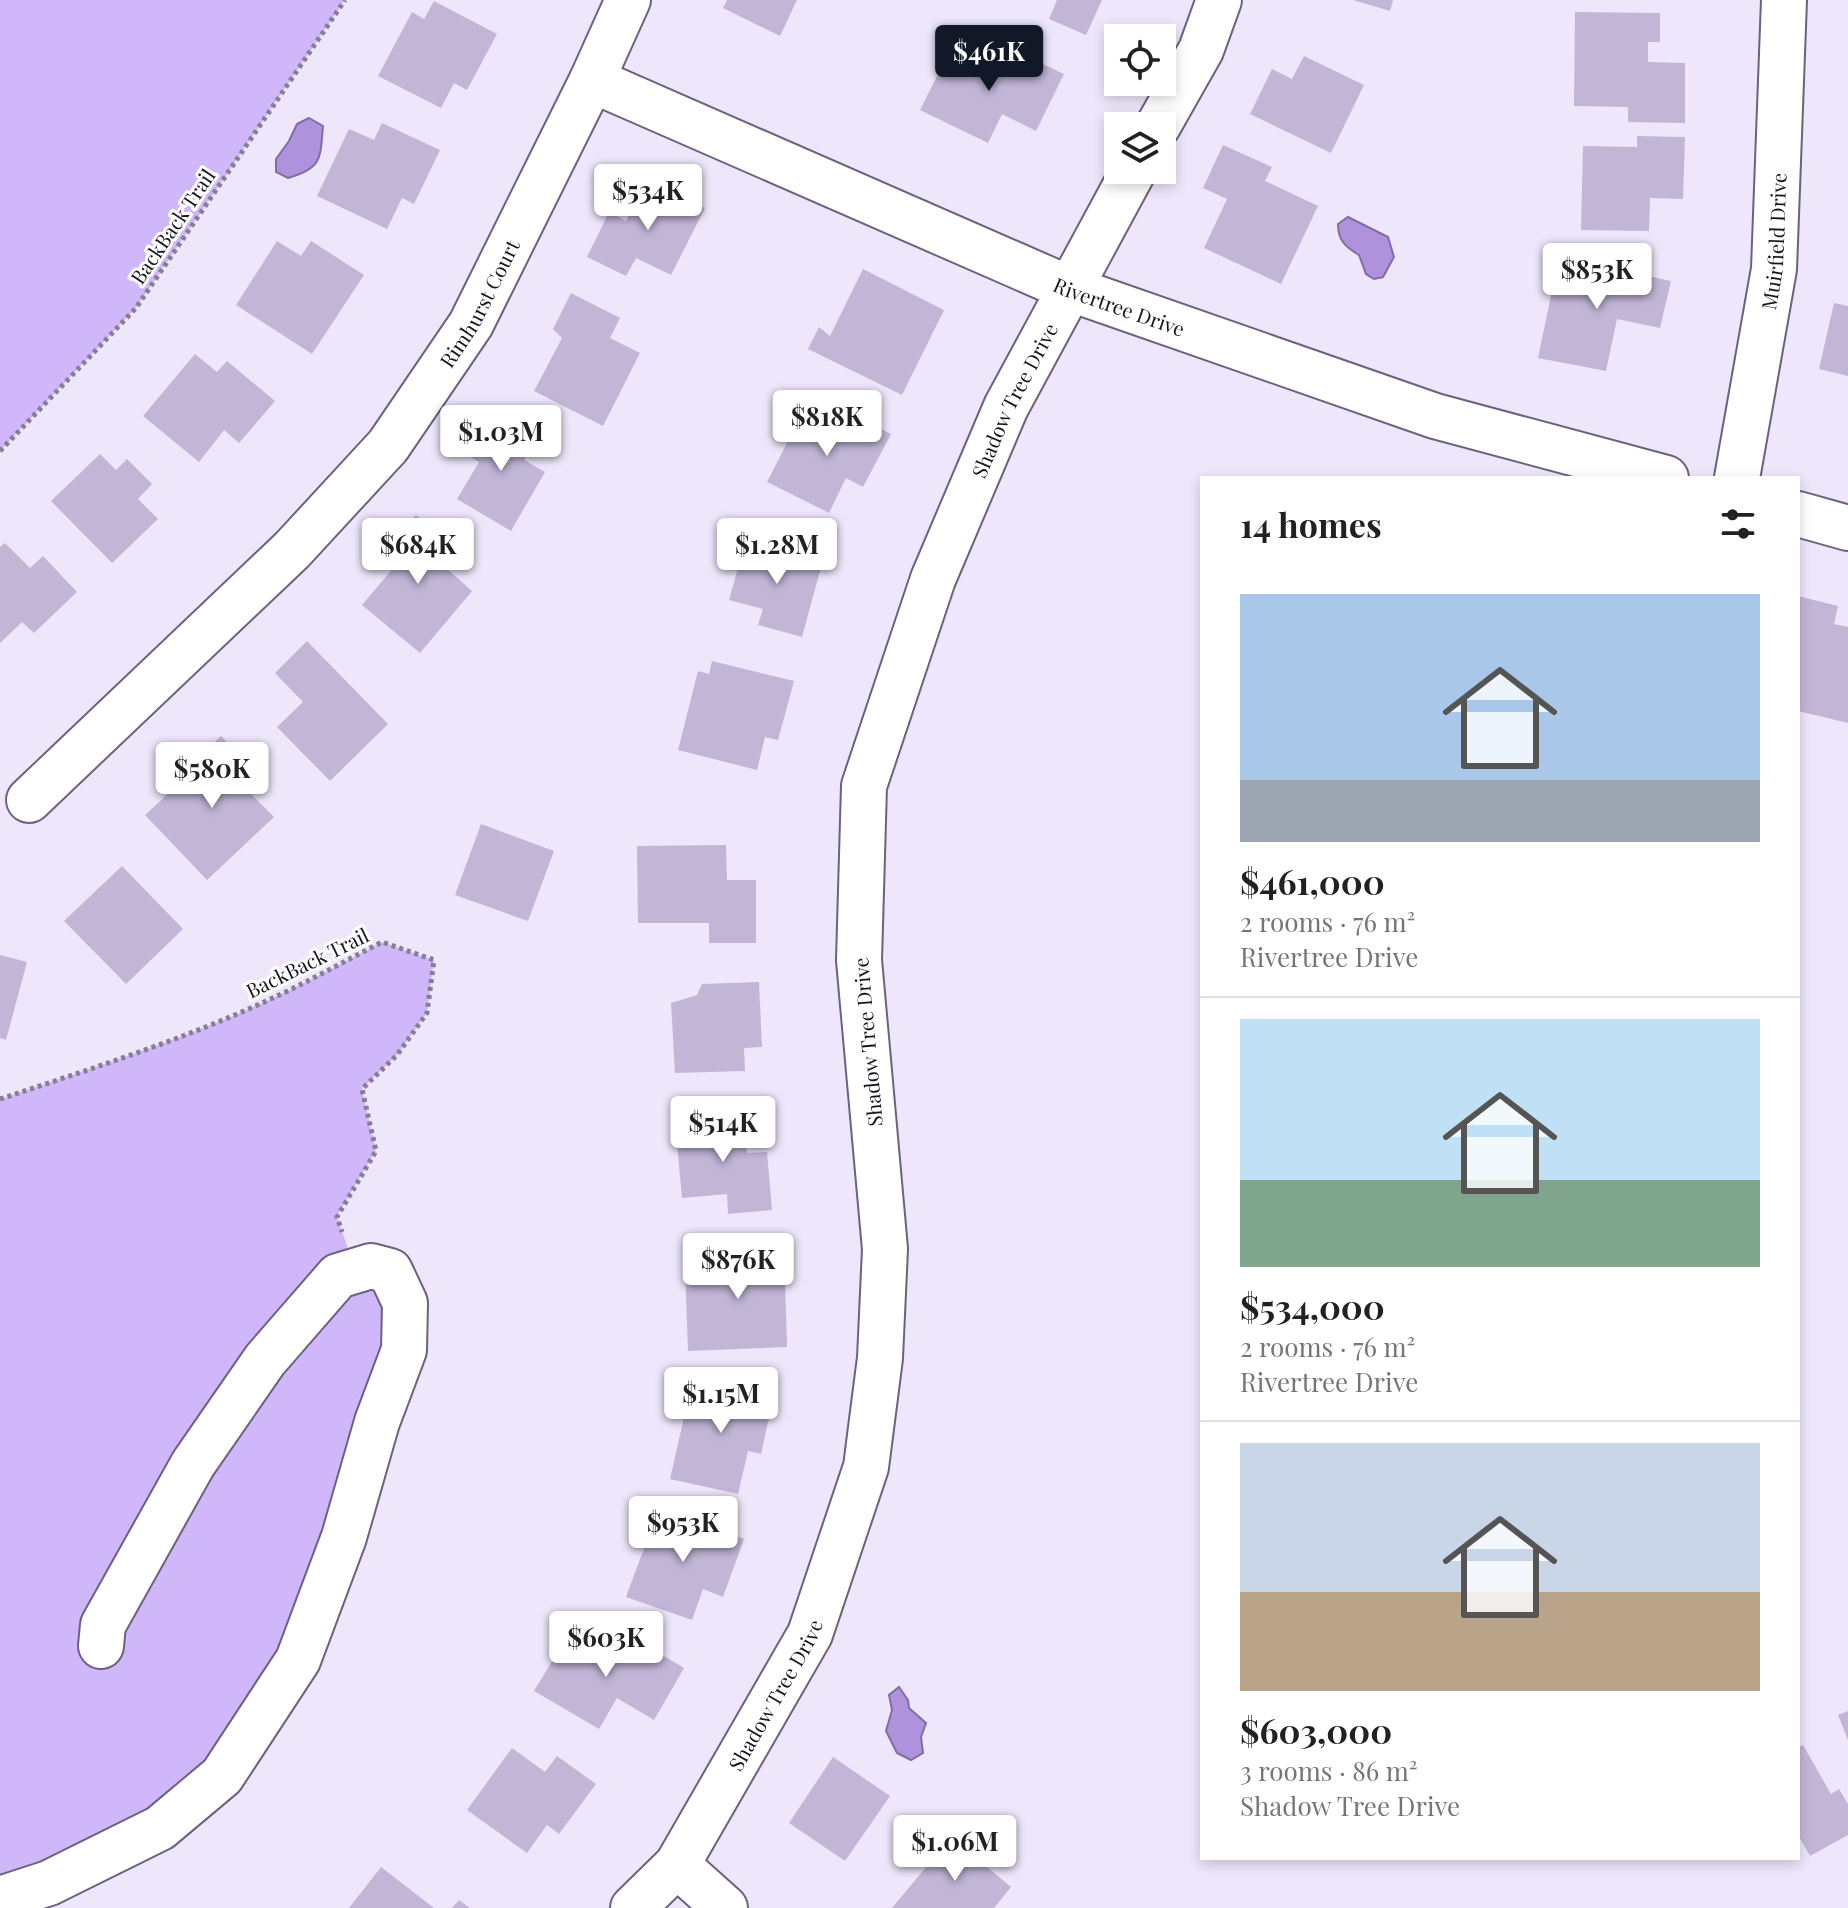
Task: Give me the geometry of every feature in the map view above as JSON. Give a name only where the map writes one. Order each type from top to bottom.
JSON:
[{"type":"street","name":"Rimhurst Court","points":[[29,800],[292,550],[388,446],[471,324],[592,80],[628,0]]},
{"type":"street","points":[[1166,112],[1201,50],[1219,0]]},
{"type":"street","name":"Muirfield Drive","points":[[1737,476],[1774,269],[1784,0]]},
{"type":"street","name":"Rivertree Drive","points":[[592,80],[1068,288],[1435,416],[1659,476]]},
{"type":"street","name":"Shadow Tree Drive","points":[[633,1908],[677,1865],[810,1634],[866,1467],[880,1358],[885,1249],[859,960],[864,786],[933,579],[1006,407],[1126,184]]},
{"type":"street","points":[[1800,515],[1848,528]]},
{"type":"street","points":[[0,1899],[49,1883],[160,1828],[222,1776],[298,1660],[344,1537],[377,1422],[404,1350],[405,1303],[390,1271],[371,1266],[338,1276],[265,1360],[193,1464],[103,1625],[101,1646]]},
{"type":"street","points":[[677,1865],[725,1908]]},
{"type":"path","name":"BackBack Trail","points":[[0,451],[136,308],[345,0]]},
{"type":"path","name":"BackBack Trail","points":[[0,1099],[224,1018],[276,996],[382,942],[434,960],[427,1013],[397,1055],[362,1089],[376,1151],[337,1217],[355,1270]]},
{"type":"shaded area","points":[[0,0],[345,0],[136,308],[0,451]]},
{"type":"shaded area","points":[[309,118],[323,126],[318,160],[308,170],[288,178],[276,172],[276,159],[297,124]]},
{"type":"shaded area","points":[[1348,217],[1388,237],[1394,257],[1383,277],[1374,279],[1366,274],[1359,255],[1341,239],[1338,224]]},
{"type":"shaded area","points":[[382,942],[434,960],[427,1013],[397,1055],[362,1089],[376,1151],[337,1216],[355,1270],[405,1303],[344,1537],[222,1776],[0,1899],[0,1099],[210,1025],[290,990]]},
{"type":"shaded area","points":[[899,1687],[908,1700],[909,1708],[926,1723],[921,1737],[923,1753],[911,1760],[897,1753],[886,1731],[892,1710],[889,1695]]},
{"type":"building","points":[[727,0],[797,0],[780,36],[723,8]]},
{"type":"building","points":[[1057,0],[1102,0],[1086,35],[1049,19]]},
{"type":"building","points":[[1353,0],[1393,0],[1390,11]]},
{"type":"building","points":[[434,1],[497,34],[467,90],[454,83],[441,108],[378,76],[412,12],[424,19]]},
{"type":"building","points":[[1575,12],[1660,13],[1660,42],[1648,42],[1648,62],[1685,63],[1685,123],[1628,122],[1628,107],[1574,106]]},
{"type":"building","points":[[954,42],[1017,73],[1025,56],[1064,74],[1036,131],[1002,114],[988,143],[920,110]]},
{"type":"building","points":[[1304,56],[1364,85],[1331,153],[1250,114],[1272,69],[1292,79]]},
{"type":"building","points":[[382,123],[440,150],[414,204],[402,198],[387,229],[317,196],[349,129],[374,140]]},
{"type":"building","points":[[1637,136],[1685,137],[1683,199],[1650,198],[1649,231],[1581,230],[1583,146],[1637,147]]},
{"type":"building","points":[[1223,145],[1272,167],[1265,181],[1318,206],[1281,284],[1204,248],[1227,199],[1203,188]]},
{"type":"building","points":[[646,179],[705,208],[671,275],[636,258],[626,276],[587,257],[609,212],[626,221]]},
{"type":"building","points":[[277,241],[301,256],[311,241],[364,275],[312,354],[236,305]]},
{"type":"building","points":[[1559,257],[1671,281],[1660,328],[1617,319],[1606,371],[1538,358]]},
{"type":"building","points":[[863,269],[944,310],[902,395],[808,349],[819,327],[830,336]]},
{"type":"building","points":[[571,293],[620,318],[610,338],[640,353],[603,426],[534,391],[562,338],[553,329]]},
{"type":"building","points":[[1834,303],[1848,306],[1848,376],[1819,369]]},
{"type":"building","points":[[195,354],[217,372],[227,361],[275,401],[239,443],[224,430],[199,462],[143,416]]},
{"type":"building","points":[[804,410],[840,428],[849,413],[891,434],[863,487],[846,478],[829,513],[767,482]]},
{"type":"building","points":[[490,414],[535,440],[524,460],[545,472],[511,531],[457,499],[479,462],[466,454]]},
{"type":"building","points":[[100,454],[116,470],[127,459],[152,484],[138,499],[158,519],[112,563],[51,501]]},
{"type":"building","points":[[416,515],[460,552],[446,568],[472,591],[420,653],[362,605],[395,566],[382,555]]},
{"type":"building","points":[[746,540],[823,560],[802,637],[758,625],[763,609],[729,600]]},
{"type":"building","points":[[5,543],[30,568],[43,556],[77,592],[34,633],[22,622],[0,643],[0,547]]},
{"type":"building","points":[[1800,596],[1838,606],[1834,624],[1848,627],[1848,723],[1800,711]]},
{"type":"building","points":[[307,641],[388,724],[330,781],[277,727],[303,702],[275,673]]},
{"type":"building","points":[[712,661],[794,681],[778,740],[765,737],[757,770],[678,750],[698,671],[709,674]]},
{"type":"building","points":[[221,736],[254,770],[244,787],[274,817],[207,880],[145,815],[195,769],[191,764]]},
{"type":"building","points":[[481,824],[554,851],[528,921],[455,895]]},
{"type":"building","points":[[726,845],[727,880],[756,880],[756,943],[709,943],[709,923],[638,923],[637,846]]},
{"type":"building","points":[[122,866],[183,929],[126,984],[64,921]]},
{"type":"building","points":[[0,955],[27,962],[6,1040],[0,1038]]},
{"type":"building","points":[[759,982],[762,1047],[744,1048],[745,1071],[675,1073],[671,1003],[697,995],[702,984]]},
{"type":"building","points":[[743,1116],[747,1153],[767,1152],[772,1210],[728,1214],[727,1194],[682,1198],[675,1122]]},
{"type":"building","points":[[784,1246],[787,1347],[688,1351],[685,1267],[726,1266],[724,1248]]},
{"type":"building","points":[[704,1379],[774,1395],[761,1454],[748,1451],[738,1494],[670,1479],[689,1395],[700,1398]]},
{"type":"building","points":[[659,1508],[744,1539],[723,1597],[703,1589],[692,1620],[626,1597]]},
{"type":"building","points":[[574,1625],[634,1660],[644,1644],[684,1668],[654,1720],[617,1698],[599,1729],[534,1691]]},
{"type":"building","points":[[1848,1711],[1848,1740],[1838,1715]]},
{"type":"building","points":[[1803,1745],[1831,1794],[1839,1789],[1848,1804],[1848,1835],[1810,1856],[1800,1838],[1800,1746]]},
{"type":"building","points":[[512,1748],[545,1772],[557,1756],[596,1784],[559,1834],[547,1825],[527,1853],[467,1810]]},
{"type":"building","points":[[833,1757],[890,1796],[845,1861],[789,1823]]},
{"type":"building","points":[[951,1837],[1011,1887],[994,1908],[892,1908]]},
{"type":"building","points":[[381,1867],[434,1908],[349,1908]]},
{"type":"building","points":[[459,1900],[470,1908],[452,1908]]}]
